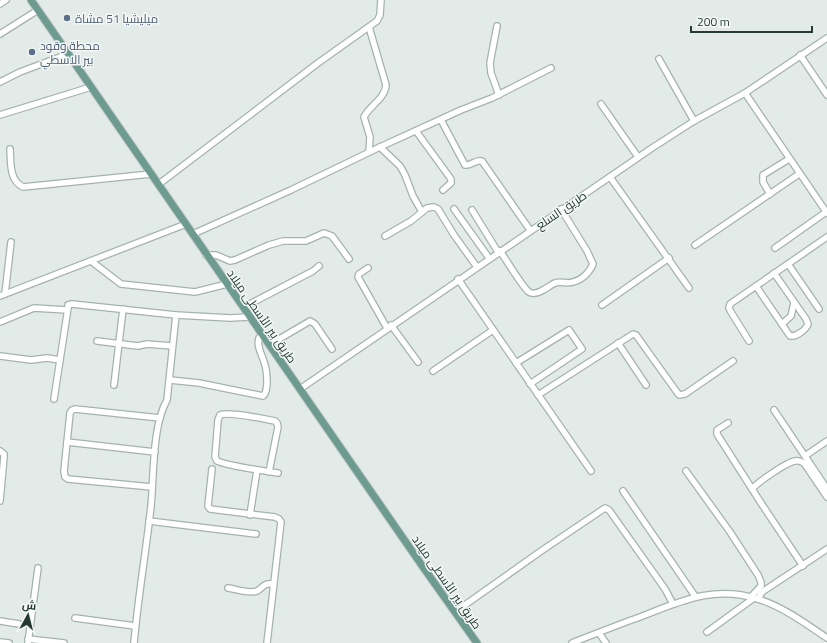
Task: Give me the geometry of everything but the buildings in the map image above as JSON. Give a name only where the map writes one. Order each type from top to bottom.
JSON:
[{"type":"main road","name":"طريق بير الأسطى ميلاد","points":[[31,0],[159,184],[206,255],[228,284],[477,643]]},
{"type":"street","points":[[0,4],[6,0]]},
{"type":"street","points":[[159,184],[377,21],[381,9],[381,0]]},
{"type":"street","points":[[0,34],[38,10]]},
{"type":"street","points":[[497,26],[490,62],[491,73],[499,95]]},
{"type":"street","points":[[369,27],[386,85],[386,90],[383,96],[364,117],[370,137],[369,152]]},
{"type":"street","name":"طريق السلع","points":[[300,389],[638,157],[694,121],[744,93],[827,38]]},
{"type":"street","points":[[0,82],[20,72],[68,54]]},
{"type":"street","points":[[800,55],[827,95]]},
{"type":"street","points":[[659,59],[694,121]]},
{"type":"street","points":[[193,234],[291,190],[380,147],[499,95],[551,68]]},
{"type":"street","points":[[0,115],[91,87]]},
{"type":"street","points":[[744,93],[827,213],[775,248]]},
{"type":"street","points":[[601,104],[638,157]]},
{"type":"street","points":[[441,120],[465,165],[478,160],[482,161],[530,230]]},
{"type":"street","points":[[416,131],[451,179],[451,183],[443,190]]},
{"type":"street","points":[[380,147],[400,166],[413,196],[422,212]]},
{"type":"street","points":[[10,148],[13,178],[17,184],[24,187],[151,174]]},
{"type":"street","points":[[770,194],[763,182],[763,175],[789,159]]},
{"type":"street","points":[[695,245],[800,174]]},
{"type":"street","points":[[610,177],[689,288]]},
{"type":"street","points":[[385,236],[411,221],[427,208],[431,207],[438,209],[454,235],[477,267]]},
{"type":"street","points":[[472,210],[499,252],[524,286],[529,292],[534,293],[558,283],[573,282],[580,279],[586,275],[593,264],[587,251],[561,209]]},
{"type":"street","points":[[454,210],[489,258]]},
{"type":"street","points":[[11,242],[3,294],[91,262],[186,224]]},
{"type":"street","points":[[206,255],[216,255],[230,261],[268,245],[283,241],[306,241],[324,233],[332,236],[349,259]]},
{"type":"street","points":[[749,341],[733,317],[729,306],[827,237]]},
{"type":"street","points":[[602,305],[669,258]]},
{"type":"street","points":[[91,262],[121,284],[195,292],[228,284]]},
{"type":"street","points":[[788,264],[819,309]]},
{"type":"street","points":[[244,307],[314,271],[319,266]]},
{"type":"street","points":[[368,268],[359,274],[358,277],[389,327],[418,362]]},
{"type":"street","points":[[756,286],[792,336],[807,327],[808,324],[806,320],[774,273]]},
{"type":"street","points":[[458,280],[591,471]]},
{"type":"street","points":[[782,324],[791,316],[794,303]]},
{"type":"street","points":[[54,399],[68,305],[72,304],[176,315],[230,318],[250,317]]},
{"type":"street","points":[[0,322],[34,308],[67,310]]},
{"type":"street","points":[[114,385],[123,309]]},
{"type":"street","points":[[134,643],[149,522],[155,452],[162,409],[167,400],[176,315]]},
{"type":"street","points":[[270,345],[310,321],[316,324],[332,349]]},
{"type":"street","points":[[433,371],[493,330]]},
{"type":"street","points":[[516,364],[569,330],[582,349],[530,384]]},
{"type":"street","points":[[538,395],[631,335],[636,335],[679,395],[685,394],[733,361]]},
{"type":"street","points":[[170,380],[199,383],[263,396],[266,392],[266,366],[258,345],[259,338],[263,336]]},
{"type":"street","points":[[97,341],[138,346],[147,344],[172,346]]},
{"type":"street","points":[[618,343],[646,385]]},
{"type":"street","points":[[0,356],[30,360],[47,358],[60,360]]},
{"type":"street","points":[[152,487],[68,479],[64,475],[70,413],[72,410],[160,418]]},
{"type":"street","points":[[774,410],[827,489]]},
{"type":"street","points":[[269,472],[278,427],[277,423],[275,421],[231,414],[223,413],[220,415],[218,420],[216,460],[219,462],[257,470],[269,472],[278,473]]},
{"type":"street","points":[[728,423],[717,430],[717,434],[803,566]]},
{"type":"street","points":[[805,456],[827,441]]},
{"type":"street","points":[[67,442],[155,452]]},
{"type":"street","points":[[0,451],[4,454],[0,501]]},
{"type":"street","points":[[752,489],[760,481],[792,462],[799,461],[804,463],[827,498]]},
{"type":"street","points":[[212,469],[209,508],[213,510],[275,517],[281,522],[267,643]]},
{"type":"street","points":[[250,514],[257,470]]},
{"type":"street","points":[[686,471],[732,535],[758,575],[762,584],[754,598]]},
{"type":"street","points":[[623,491],[695,596]]},
{"type":"street","points":[[455,612],[605,508],[609,510],[665,589],[673,604]]},
{"type":"street","points":[[149,522],[256,534]]},
{"type":"street","points":[[707,632],[762,592],[827,549]]},
{"type":"street","points":[[38,568],[28,641],[64,643]]},
{"type":"street","points":[[228,588],[252,592],[257,591],[265,584],[273,584]]},
{"type":"street","points":[[572,643],[695,596],[726,594],[754,598],[796,617],[827,638]]},
{"type":"street","points":[[75,618],[136,626]]},
{"type":"street","points":[[0,621],[19,624]]},
{"type":"street","points":[[599,633],[606,643]]},
{"type":"street","points":[[0,642],[9,643]]},
{"type":"place","name":"ميليشيا 51 مشاة","points":[[67,18]]},
{"type":"place","name":"محطة وقود بير الاسطي","points":[[32,52]]}]
